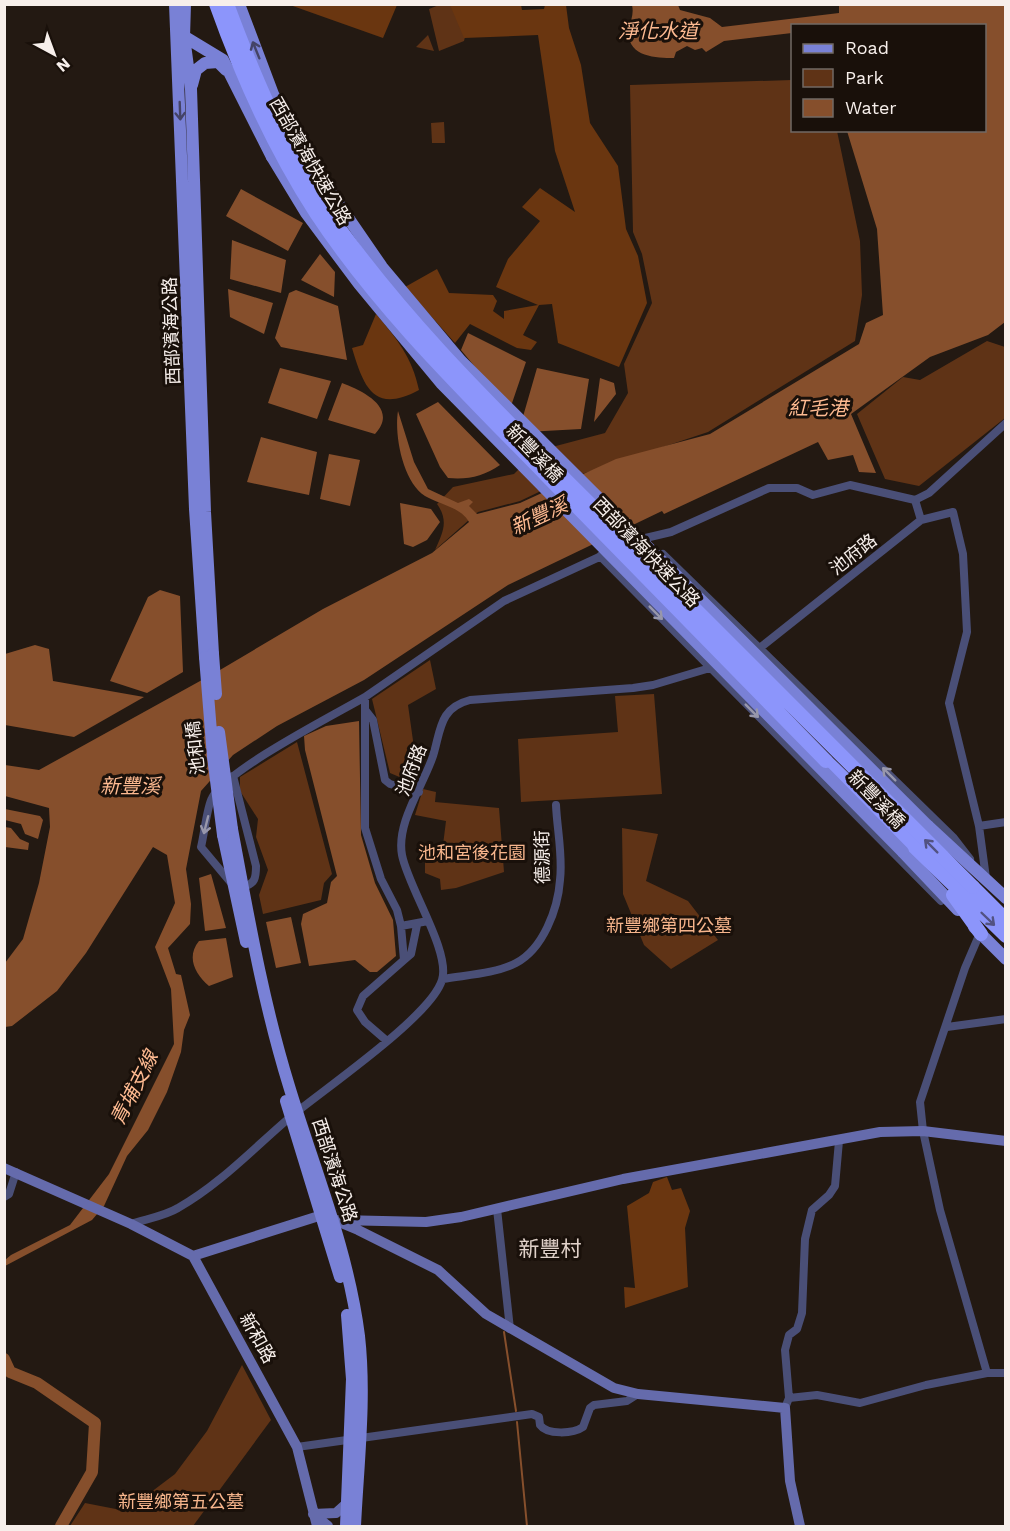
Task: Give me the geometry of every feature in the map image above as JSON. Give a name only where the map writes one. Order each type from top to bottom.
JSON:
[{"type":"highway","name":"西部濱海快速公路","points":[[216,4],[258,108],[281,153],[317,213],[368,281],[447,375],[826,761],[1005,936]]},
{"type":"highway","name":"西部濱海快速公路","points":[[227,4],[265,100],[290,148],[323,205],[382,281],[456,368],[1005,920]]},
{"type":"highway","points":[[826,761],[959,901],[981,934]]},
{"type":"highway","points":[[973,887],[1005,911]]},
{"type":"main road","name":"西部濱海公路","points":[[175,4],[191,89],[187,147]]},
{"type":"main road","name":"西部濱海公路","points":[[185,4],[181,34],[205,512],[209,656]]},
{"type":"main road","name":"新豐溪橋","points":[[238,4],[273,94],[296,142],[382,267],[461,362],[928,826],[986,878]]},
{"type":"main road","points":[[181,34],[218,55],[230,73]]},
{"type":"main road","points":[[191,89],[196,70],[205,63],[218,62],[230,73]]},
{"type":"main road","name":"新豐溪橋","points":[[230,73],[272,157],[306,213],[358,284],[441,383],[981,934]]},
{"type":"main road","name":"池和橋","points":[[209,656],[228,832]]},
{"type":"main road","name":"西部濱海公路","points":[[228,832],[238,886],[294,1114],[327,1217],[343,1287],[349,1329],[352,1379],[355,1527]]},
{"type":"main road","points":[[986,878],[1005,898]]},
{"type":"main road","points":[[981,934],[1005,958]]},
{"type":"main road","name":"西部濱海公路","points":[[346,1527],[346,1504],[355,1440]]},
{"type":"street","points":[[233,776],[235,792],[256,866],[256,878],[250,885],[238,886],[201,847],[212,798],[220,789],[233,776],[296,735],[365,697],[504,601],[645,536],[671,532],[769,488],[797,488],[813,495],[850,485],[915,500],[929,493],[1005,423]]},
{"type":"street","points":[[915,500],[921,520],[953,512],[963,554],[967,632],[949,703],[979,826],[986,878]]},
{"type":"street","name":"池府路","points":[[443,979],[442,959],[402,854],[405,825],[445,716],[459,703],[629,689],[711,669],[761,647],[921,520]]},
{"type":"street","points":[[645,536],[953,837],[986,878]]},
{"type":"street","points":[[628,585],[662,553]]},
{"type":"street","points":[[600,556],[903,863],[981,934],[965,968],[920,1102],[923,1131],[954,1266],[987,1373]]},
{"type":"street","points":[[365,697],[365,828],[381,879],[390,894],[401,926],[404,960]]},
{"type":"street","points":[[366,711],[373,720],[385,780],[390,784],[419,792]]},
{"type":"street","points":[[220,789],[235,792]]},
{"type":"street","name":"德源街","points":[[443,979],[516,963],[540,940],[549,920],[561,879],[556,805]]},
{"type":"street","points":[[979,826],[1005,822]]},
{"type":"street","points":[[401,926],[417,925],[428,921]]},
{"type":"street","points":[[387,1041],[361,1017],[357,1010],[363,996],[411,954],[417,925]]},
{"type":"street","points":[[131,1224],[177,1209],[219,1179],[294,1114],[387,1041],[433,997],[443,979]]},
{"type":"street","points":[[947,1027],[1005,1019]]},
{"type":"street","points":[[4,1168],[110,1214],[193,1256],[327,1217],[426,1222],[497,1209],[623,1179],[880,1132],[923,1131],[1005,1141]]},
{"type":"street","points":[[800,1527],[790,1481],[785,1350],[789,1335],[797,1329],[802,1313],[805,1239],[812,1210],[829,1195],[835,1186],[839,1140]]},
{"type":"street","points":[[4,1197],[9,1194],[16,1173]]},
{"type":"street","points":[[497,1209],[510,1329]]},
{"type":"street","points":[[327,1217],[438,1270],[486,1314],[510,1329],[614,1388],[638,1394],[787,1403],[817,1395],[860,1403],[926,1385],[987,1373],[1005,1373]]},
{"type":"street","name":"新和路","points":[[193,1256],[297,1447],[317,1527]]},
{"type":"street","points":[[297,1447],[532,1414],[539,1417],[540,1425],[546,1431],[574,1431],[583,1427],[590,1408],[594,1405],[627,1401],[638,1394]]},
{"type":"street","points":[[313,1514],[336,1514],[346,1504]]},
{"type":"street","points":[[313,1514],[328,1527]]},
{"type":"green space","points":[[454,4],[469,20],[464,41],[439,51],[429,9],[439,5]]},
{"type":"green space","points":[[428,35],[434,51],[416,47]]},
{"type":"green space","points":[[791,80],[791,132],[837,132],[860,241],[862,295],[855,341],[708,432],[564,480],[520,501],[478,512],[435,550],[444,527],[443,516],[437,504],[453,487],[514,474],[537,451],[605,433],[628,393],[624,364],[652,303],[642,254],[633,232],[630,85]]},
{"type":"green space","points":[[444,122],[445,143],[432,143],[431,123]]},
{"type":"green space","points":[[987,341],[1005,347],[1005,418],[919,486],[885,479],[857,414],[903,377],[920,380]]},
{"type":"green space","points":[[430,660],[436,689],[408,705],[418,776],[416,784],[390,773],[372,699]]},
{"type":"green space","points":[[654,694],[662,794],[521,802],[518,739],[618,732],[615,696]]},
{"type":"green space","points":[[297,742],[332,874],[324,883],[321,900],[263,914],[259,895],[268,870],[256,837],[258,819],[240,791],[240,777]]},
{"type":"green space","name":"池和宮後花園","points":[[423,789],[436,792],[435,802],[499,808],[504,872],[456,888],[441,890],[440,879],[425,873],[425,852],[433,852],[436,844],[443,845],[446,821],[415,815]]},
{"type":"green space","name":"新豐鄉第四公墓","points":[[622,828],[658,834],[646,881],[688,901],[718,940],[671,969],[644,945],[623,894]]},
{"type":"green space","name":"新豐鄉第五公墓","points":[[242,1365],[271,1420],[193,1526],[70,1526],[85,1503],[126,1511],[175,1474],[207,1431]]},
{"type":"shaded area","points":[[290,5],[397,5],[383,38]]},
{"type":"shaded area","points":[[450,5],[521,5],[522,10],[544,9],[545,5],[566,5],[569,28],[581,65],[590,123],[618,166],[626,229],[638,256],[647,303],[619,367],[558,343],[552,304],[539,305],[523,335],[537,342],[531,350],[517,348],[470,324],[455,343],[405,287],[437,269],[449,293],[493,295],[497,301],[493,311],[504,319],[504,311],[538,305],[496,287],[508,259],[540,221],[522,207],[540,188],[575,212],[555,151],[538,35],[464,38]]},
{"type":"shaded area","points":[[376,314],[403,349],[416,378],[419,390],[404,397],[381,398],[373,393],[361,375],[352,348],[363,345]]},
{"type":"shaded area","points":[[667,1177],[672,1190],[681,1188],[690,1211],[685,1228],[688,1287],[625,1308],[624,1287],[635,1288],[627,1206],[649,1193],[653,1182]]},
{"type":"water","name":"新豐溪","points":[[632,5],[678,5],[680,10],[710,18],[722,27],[839,13],[839,5],[1005,5],[1005,322],[988,335],[930,357],[851,414],[876,473],[859,472],[853,455],[828,460],[818,442],[664,514],[662,511],[508,585],[364,680],[277,726],[233,755],[201,791],[186,869],[191,904],[190,924],[168,948],[176,974],[181,975],[190,1015],[184,1030],[181,1052],[167,1092],[148,1130],[127,1156],[104,1206],[92,1220],[5,1266],[5,1260],[11,1255],[70,1225],[109,1174],[174,1044],[171,989],[155,947],[175,903],[167,855],[153,847],[86,953],[57,991],[12,1026],[5,1027],[5,963],[23,939],[39,883],[50,827],[49,808],[5,796],[5,765],[39,770],[220,670],[323,609],[432,553],[469,522],[455,509],[425,496],[411,480],[399,445],[398,411],[414,462],[428,489],[458,503],[469,499],[473,502],[469,506],[477,514],[520,503],[616,459],[710,434],[859,344],[866,323],[883,315],[877,229],[847,132],[986,132],[986,24],[791,24],[791,33],[724,41],[706,52],[702,48],[695,50],[687,46],[676,52],[674,58],[666,58],[643,54],[632,45],[629,28]]},
{"type":"water","points":[[241,189],[303,223],[288,251],[226,216]]},
{"type":"water","points":[[232,240],[286,260],[281,293],[230,279]]},
{"type":"water","points":[[320,254],[335,272],[334,297],[301,280]]},
{"type":"water","points":[[228,289],[273,303],[264,334],[230,317]]},
{"type":"water","points":[[296,290],[338,306],[347,360],[281,347],[275,338],[289,293]]},
{"type":"water","points":[[468,333],[526,362],[510,409],[461,350]]},
{"type":"water","points":[[280,368],[331,381],[317,419],[268,403]]},
{"type":"water","points":[[537,368],[589,379],[581,429],[526,432],[522,420]]},
{"type":"water","points":[[600,378],[614,383],[616,394],[594,422]]},
{"type":"water","points":[[342,383],[368,396],[381,409],[383,416],[381,425],[375,434],[328,420]]},
{"type":"water","points":[[438,402],[500,465],[475,476],[448,478],[440,467],[416,414]]},
{"type":"water","points":[[261,437],[317,452],[309,495],[247,482]]},
{"type":"water","points":[[329,454],[360,460],[350,506],[320,499]]},
{"type":"water","points":[[400,503],[431,509],[440,522],[427,540],[413,547],[404,544]]},
{"type":"water","points":[[160,590],[180,596],[183,672],[147,693],[110,681],[148,597]]},
{"type":"water","points":[[35,645],[49,649],[53,681],[144,697],[74,737],[5,725],[5,654]]},
{"type":"water","points":[[359,721],[361,835],[375,883],[393,920],[396,956],[377,972],[370,972],[355,960],[309,966],[301,924],[303,914],[327,903],[331,882],[337,876],[305,750],[304,736],[326,726]]},
{"type":"water","points":[[5,809],[40,816],[43,820],[38,839],[25,834],[21,824],[5,820]]},
{"type":"water","points":[[5,827],[11,828],[20,839],[29,843],[28,850],[5,847]]},
{"type":"water","points":[[211,874],[226,928],[205,931],[199,878]]},
{"type":"water","points":[[291,917],[301,963],[276,968],[266,922]]},
{"type":"water","points":[[226,938],[233,977],[209,986],[196,971],[193,959],[195,947],[199,941]]},
{"type":"waterway","points":[[504,1332],[516,1411]]},
{"type":"waterway","name":"青埔支線","points":[[4,1359],[10,1372],[37,1383],[95,1423],[92,1472],[61,1526]]},
{"type":"waterway","points":[[517,1422],[527,1526]]},
{"type":"district","name":"新豐村","points":[[550,1248]]},
{"type":"water label","name":"淨化水道","points":[[658,31]]},
{"type":"water label","name":"紅毛港","points":[[818,408]]}]
